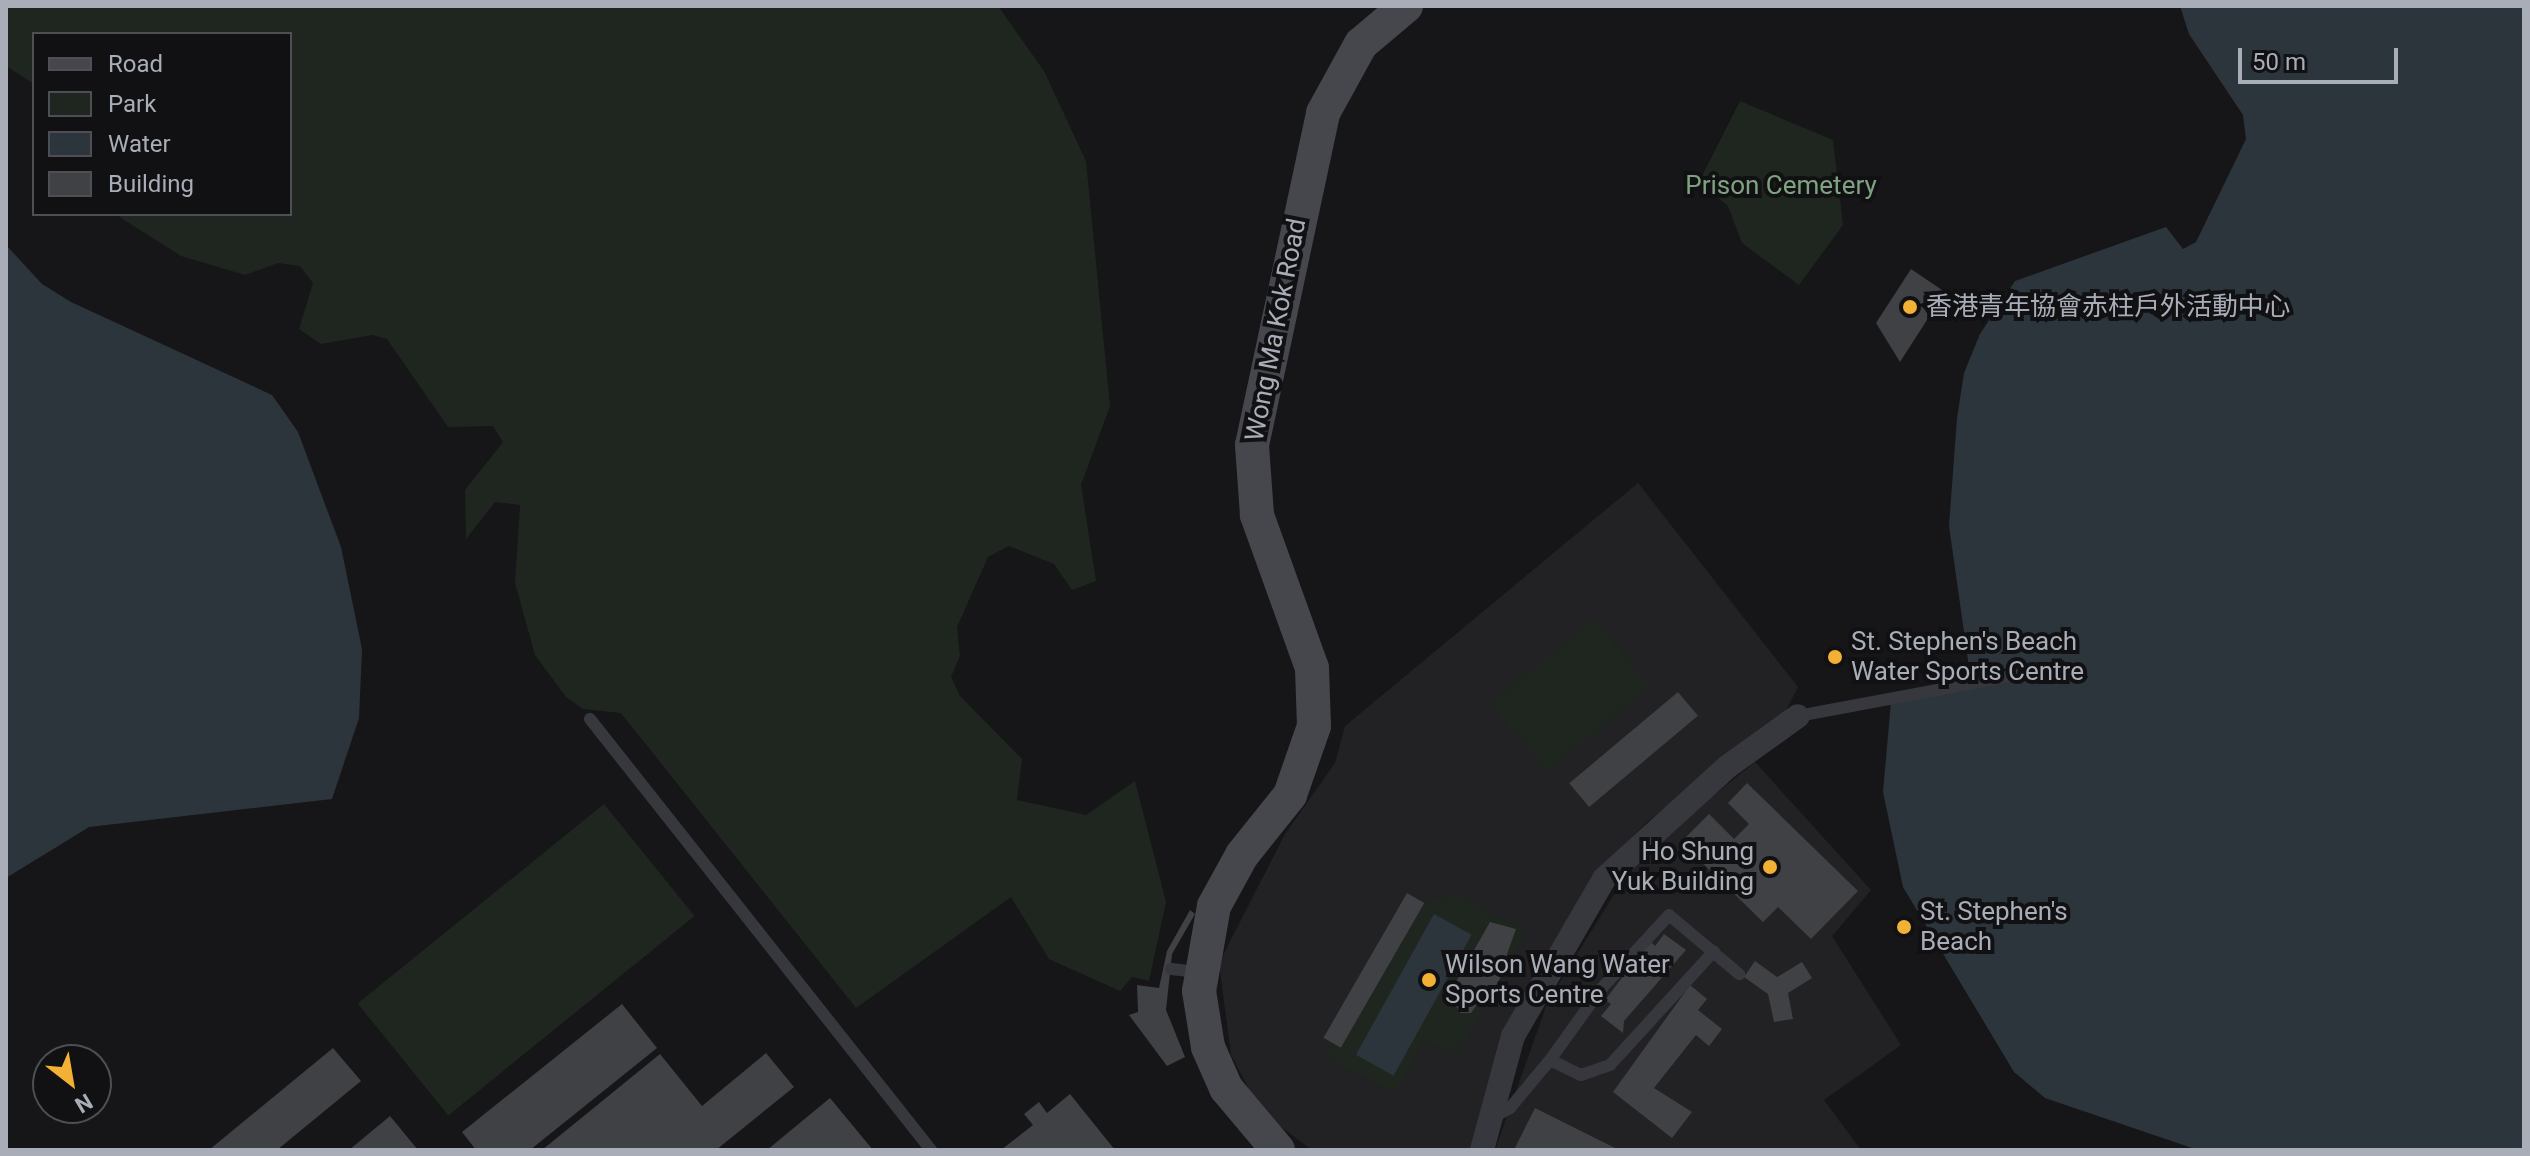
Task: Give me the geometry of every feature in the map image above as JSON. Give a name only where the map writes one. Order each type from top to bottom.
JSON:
[{"type":"street","name":"Wong Ma Kok Road","points":[[1278,1150],[1239,1109],[1215,1066],[1185,970],[1218,897],[1242,855],[1290,795],[1314,726],[1312,668],[1253,500],[1253,435],[1323,113],[1361,44],[1406,6]]},
{"type":"street","points":[[1482,1150],[1518,1025],[1604,879],[1727,767],[1798,716]]},
{"type":"lane","points":[[1798,716],[2059,667]]},
{"type":"lane","points":[[590,719],[931,1150]]},
{"type":"lane","points":[[1489,1119],[1502,1116],[1550,1060],[1601,989],[1669,915],[1739,974]]},
{"type":"lane","points":[[1550,1060],[1581,1075],[1610,1065],[1714,951]]},
{"type":"shaded area","points":[[1638,483],[1798,687],[1781,720],[1648,821],[1606,863],[1473,1150],[1312,1150],[1261,1112],[1231,1055],[1219,963],[1285,834],[1335,763],[1345,726]]},
{"type":"shaded area","points":[[1755,762],[1871,890],[1832,936],[1901,1045],[1824,1100],[1861,1150],[1495,1150],[1548,1001],[1623,880],[1650,847]]},
{"type":"green space","points":[[6,6],[998,6],[1044,71],[1086,161],[1110,406],[1081,485],[1096,581],[1072,590],[1054,564],[1009,546],[988,557],[957,627],[960,656],[951,677],[960,696],[1022,759],[1017,800],[1086,815],[1135,781],[1166,902],[1149,981],[1132,977],[1120,991],[1049,959],[1011,897],[856,1008],[621,713],[583,709],[566,697],[535,655],[515,583],[520,505],[495,502],[466,539],[465,490],[503,442],[493,426],[448,427],[387,339],[372,335],[321,344],[299,329],[313,283],[300,266],[278,263],[245,275],[181,256],[118,216],[292,216],[292,32],[32,32],[32,83],[6,66]]},
{"type":"green space","name":"Prison Cemetery","points":[[1740,101],[1833,140],[1843,225],[1799,285],[1742,243],[1728,206],[1699,182]]},
{"type":"green space","points":[[1593,618],[1650,686],[1548,772],[1490,704]]},
{"type":"green space","points":[[604,804],[695,916],[448,1115],[358,1003]]},
{"type":"green space","name":"Wilson Wang Water Sports Centre","points":[[1407,893],[1424,903],[1457,894],[1526,932],[1456,1056],[1425,1039],[1394,1094],[1326,1056],[1333,1044],[1325,1039]]},
{"type":"water","points":[[2180,6],[2524,6],[2524,1150],[2198,1150],[2045,1098],[2014,1072],[1903,887],[1883,792],[1891,702],[2068,673],[2064,660],[1970,674],[1949,526],[1957,418],[1964,373],[1980,334],[2015,281],[2166,227],[2183,249],[2196,242],[2246,139],[2243,115],[2189,34]]},
{"type":"water","points":[[6,245],[42,284],[71,302],[272,395],[298,432],[341,547],[362,649],[359,718],[332,799],[89,827],[6,878]]},
{"type":"water","points":[[1434,914],[1472,935],[1394,1076],[1356,1055]]},
{"type":"building","name":"香港青年協會赤柱戶外活動中心","points":[[1911,269],[1945,292],[1900,362],[1876,323]]},
{"type":"building","points":[[1678,692],[1698,716],[1589,807],[1569,783]]},
{"type":"building","name":"Ho Shung Yuk Building","points":[[1747,783],[1858,891],[1811,939],[1778,907],[1763,922],[1681,842],[1709,814],[1734,839],[1749,824],[1728,803]]},
{"type":"building","points":[[1407,893],[1424,903],[1341,1048],[1324,1038]]},
{"type":"building","points":[[1190,910],[1195,914],[1172,954],[1166,1010],[1185,1057],[1167,1066],[1129,1015],[1138,1012],[1137,985],[1159,988],[1167,951]]},
{"type":"building","points":[[1490,922],[1516,929],[1507,954],[1512,957],[1486,1003],[1480,1000],[1471,1013],[1460,1013],[1449,994]]},
{"type":"building","points":[[1664,934],[1686,950],[1624,1021],[1623,1033],[1601,1016],[1611,1004],[1605,1000],[1650,941],[1655,946]]},
{"type":"building","points":[[1755,961],[1777,977],[1802,962],[1812,978],[1788,993],[1793,1019],[1774,1022],[1768,994],[1744,977]]},
{"type":"building","points":[[1690,985],[1707,999],[1698,1010],[1722,1029],[1709,1046],[1696,1035],[1654,1088],[1692,1112],[1672,1138],[1613,1092]]},
{"type":"building","points":[[622,1004],[657,1048],[530,1150],[476,1150],[462,1132]]},
{"type":"building","points":[[333,1048],[361,1081],[277,1150],[209,1150]]},
{"type":"building","points":[[766,1053],[794,1087],[716,1150],[542,1150],[660,1054],[702,1106]]},
{"type":"building","points":[[1070,1094],[1115,1150],[1001,1150],[1033,1125],[1024,1114],[1039,1102],[1047,1113]]},
{"type":"building","points":[[830,1098],[873,1150],[767,1150]]},
{"type":"building","points":[[1535,1108],[1619,1150],[1514,1150]]},
{"type":"building","points":[[390,1116],[418,1150],[349,1150]]},
{"type":"place","name":"香港青年協會赤柱戶外活動中心","points":[[1910,307]]},
{"type":"place","name":"St. Stephen's Beach Water Sports Centre","points":[[1835,657]]},
{"type":"place","name":"Ho Shung Yuk Building","points":[[1770,867]]},
{"type":"place","name":"St. Stephen's Beach","points":[[1904,927]]},
{"type":"place","name":"Wilson Wang Water Sports Centre","points":[[1429,980]]}]
